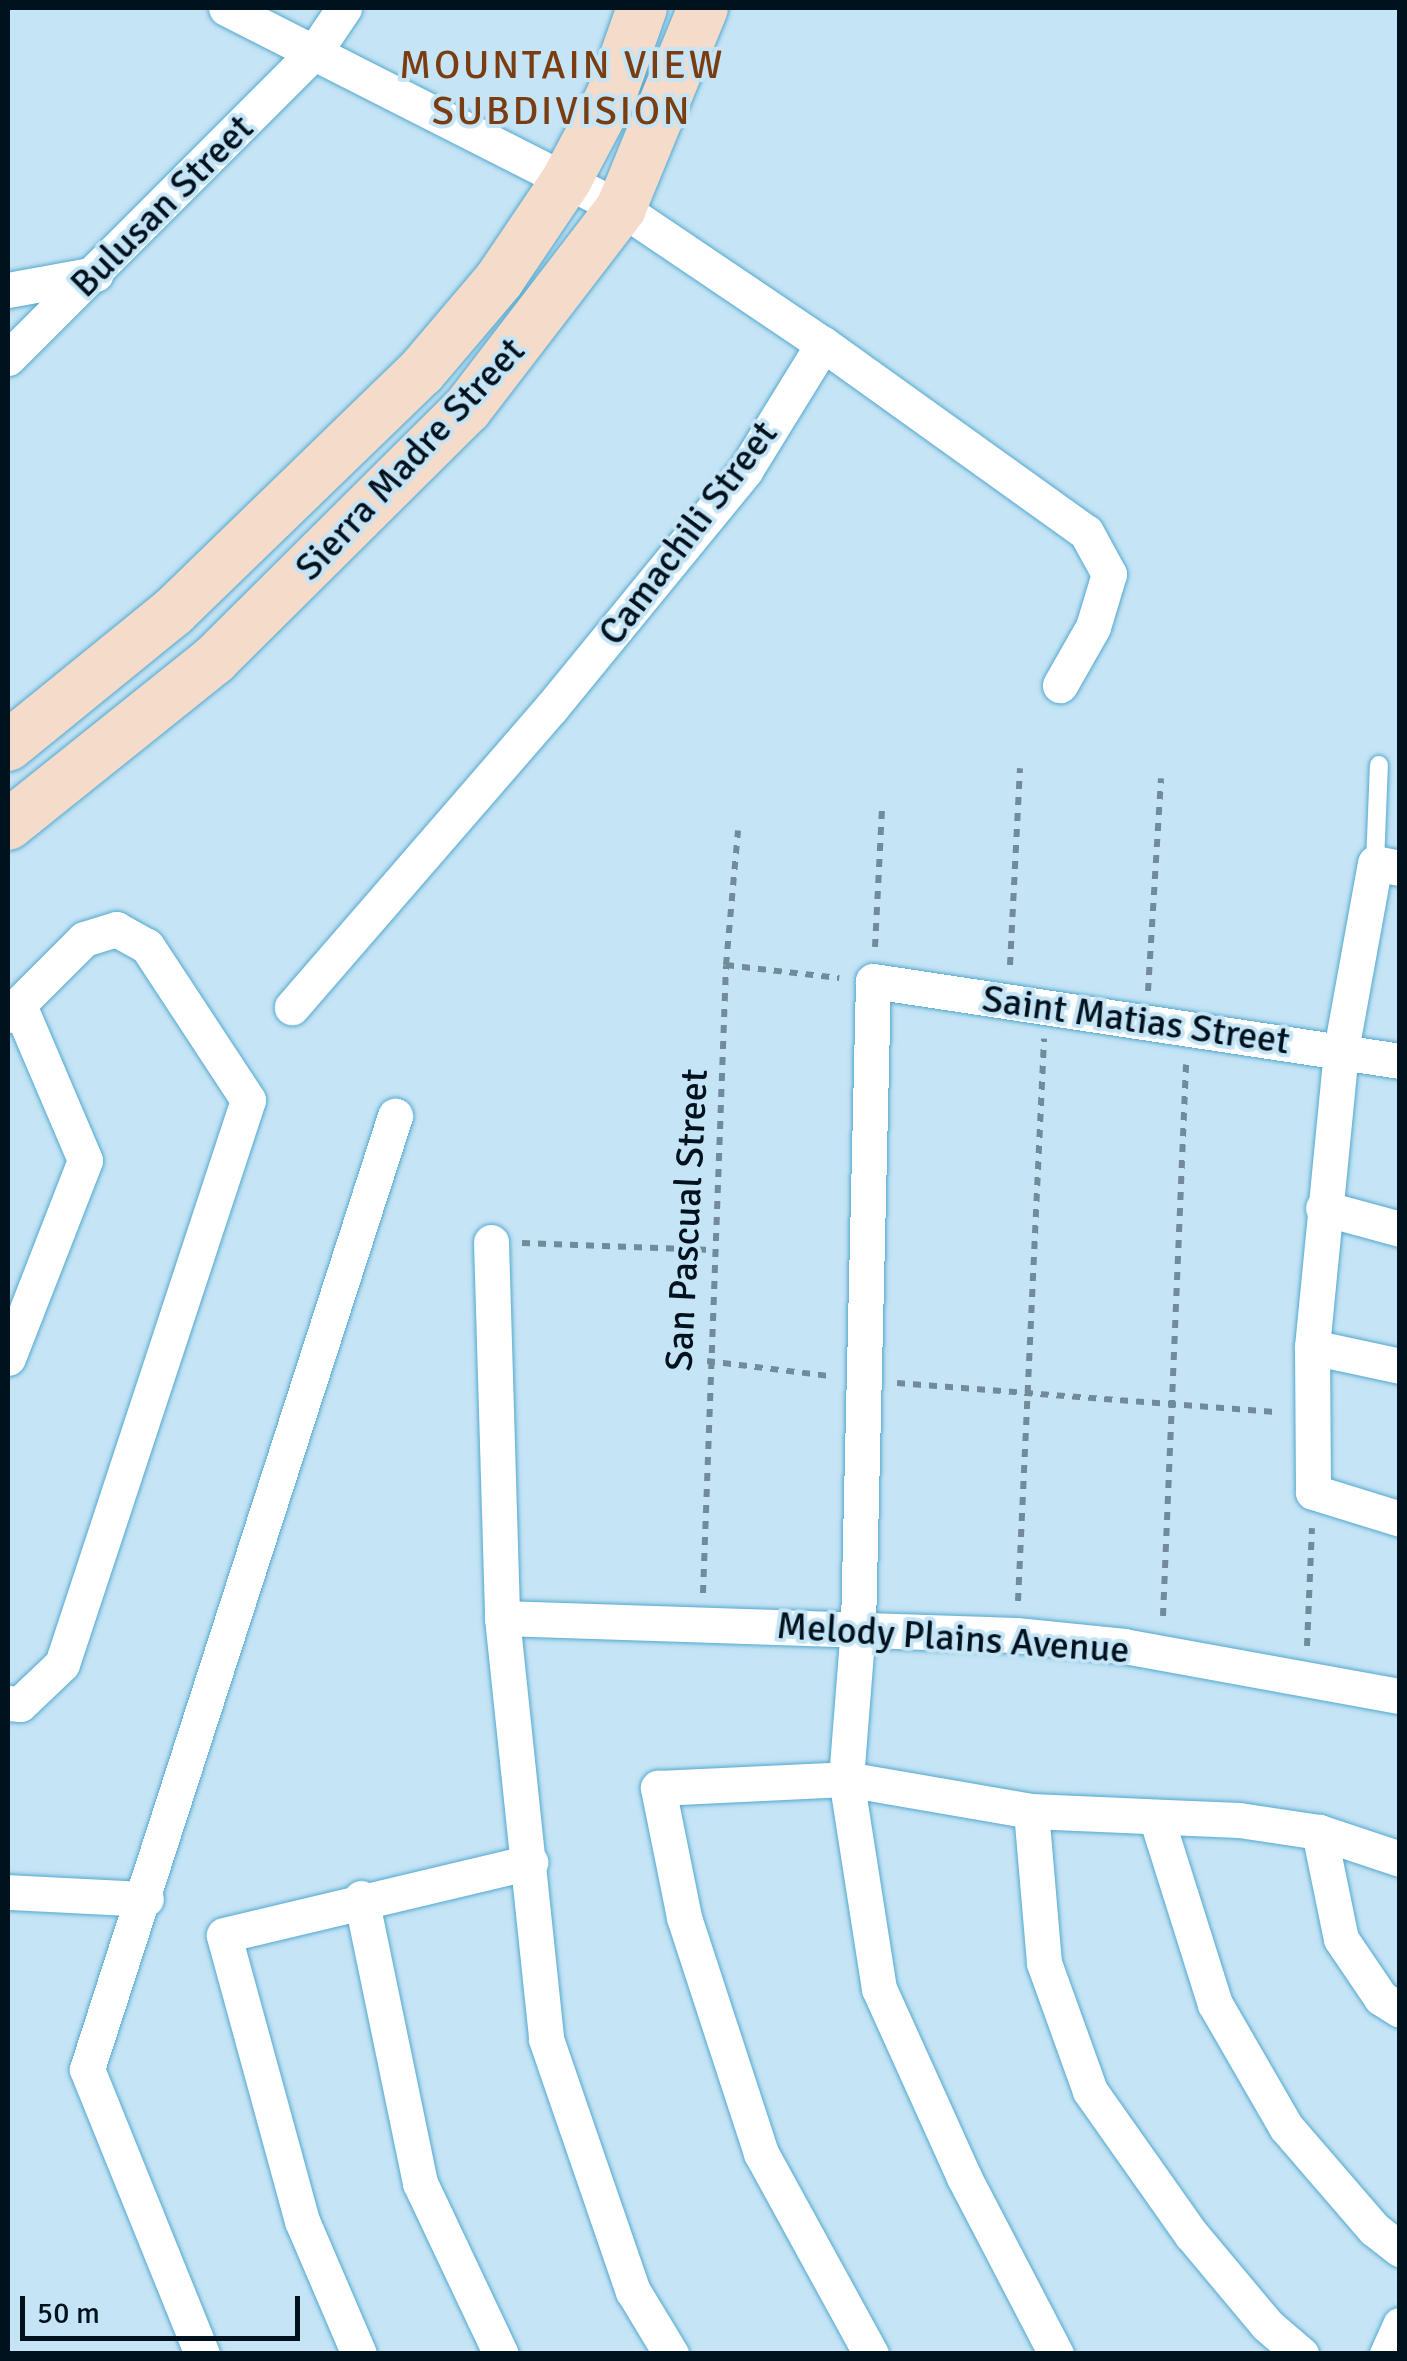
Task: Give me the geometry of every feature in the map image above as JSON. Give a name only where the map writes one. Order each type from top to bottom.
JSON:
[{"type":"main road","name":"Sierra Madre Street","points":[[8,746],[173,612],[344,452],[499,280],[567,178],[611,96],[642,8]]},
{"type":"main road","name":"Sierra Madre Street","points":[[25,811],[215,659],[379,500],[545,315],[621,208],[703,8]]},
{"type":"main road","points":[[8,754],[25,811]]},
{"type":"street","points":[[226,8],[621,208],[823,344],[1086,532],[1109,574],[1092,627],[1060,685]]},
{"type":"street","name":"Bulusan Street","points":[[8,358],[315,52],[344,8]]},
{"type":"street","points":[[8,290],[96,274]]},
{"type":"street","name":"Camachili Street","points":[[292,1007],[551,708],[745,470],[823,344]]},
{"type":"street","points":[[1387,866],[1341,1050],[1312,1347],[1313,1492],[1400,1519]]},
{"type":"street","points":[[8,1358],[85,1160],[13,1010],[84,939],[116,929],[147,946],[248,1100],[62,1664],[20,1704],[8,1704]]},
{"type":"street","points":[[872,981],[858,1627],[846,1779],[880,1989],[964,2176],[1056,2354]]},
{"type":"street","name":"Saint Matias Street","points":[[872,981],[1400,1061]]},
{"type":"street","points":[[202,2354],[87,2069],[146,1899],[396,1116]]},
{"type":"street","points":[[1323,1208],[1400,1229]]},
{"type":"street","points":[[491,1242],[502,1618],[546,2039],[633,2291],[671,2354]]},
{"type":"street","points":[[1312,1347],[1400,1366]]},
{"type":"street","name":"Melody Plains Avenue","points":[[502,1618],[858,1627],[1016,1636],[1162,1652],[1400,1696]]},
{"type":"street","points":[[870,2354],[761,2153],[684,1917],[658,1788],[846,1779],[1031,1812],[1156,1817],[1319,1832],[1400,1859]]},
{"type":"street","points":[[1031,1812],[1044,1963],[1090,2091],[1191,2234],[1267,2325],[1301,2354]]},
{"type":"street","points":[[1156,1817],[1215,2004],[1286,2127],[1374,2229],[1400,2249]]},
{"type":"street","points":[[1319,1832],[1342,1939],[1381,1998],[1400,2010]]},
{"type":"street","points":[[358,2354],[302,2221],[224,1934],[361,1898],[530,1862]]},
{"type":"street","points":[[8,1892],[146,1899]]},
{"type":"street","points":[[361,1898],[420,2183],[501,2354]]},
{"type":"street","points":[[1388,2354],[1400,2325]]},
{"type":"lane","points":[[1379,765],[1387,866]]},
{"type":"path","points":[[1008,1002],[1020,768]]},
{"type":"path","points":[[1146,1022],[1161,778]]},
{"type":"path","points":[[726,965],[872,981],[882,810]]},
{"type":"path","name":"San Pascual Street","points":[[702,1625],[712,1250],[726,965],[738,831]]},
{"type":"path","points":[[1016,1636],[1046,1008]]},
{"type":"path","points":[[1162,1652],[1188,1028]]},
{"type":"path","points":[[491,1242],[712,1250]]},
{"type":"path","points":[[707,1361],[862,1380],[1314,1415]]},
{"type":"path","points":[[1306,1676],[1313,1492]]},
{"type":"district","name":"MOUNTAIN VIEW SUBDIVISION","points":[[562,88]]}]
